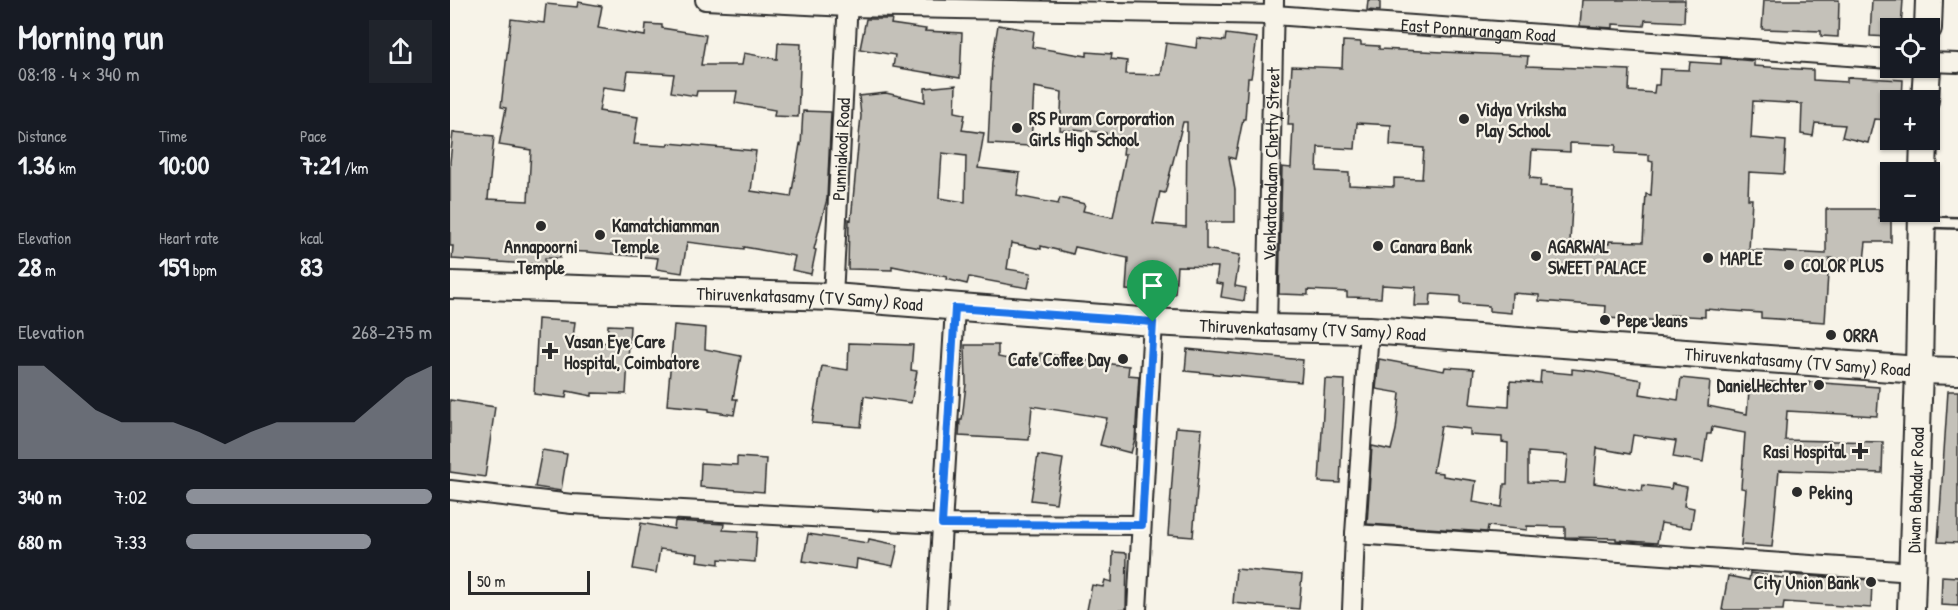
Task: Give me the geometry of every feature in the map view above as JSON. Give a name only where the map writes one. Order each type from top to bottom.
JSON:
[{"type":"main road","points":[[1928,18],[1929,0]]},
{"type":"main road","name":"Diwan Bahadur Road","points":[[1911,610],[1914,572],[1922,222]]},
{"type":"main road","name":"Thiruvenkatasamy (TV Samy) Road","points":[[450,285],[833,297],[1153,322],[1266,328],[1369,330],[1919,370],[1958,370]]},
{"type":"street","name":"East Ponnurangam Road","points":[[705,0],[1274,8],[1880,58]]},
{"type":"street","name":"Punniakodi Road","points":[[833,297],[848,3]]},
{"type":"street","name":"Venkatachalam Chetty Street","points":[[1266,328],[1274,8]]},
{"type":"street","points":[[1940,62],[1958,63]]},
{"type":"street","points":[[937,610],[955,308]]},
{"type":"street","points":[[1137,610],[1153,322]]},
{"type":"street","points":[[1352,610],[1369,330]]},
{"type":"street","points":[[450,490],[572,504],[942,524],[1142,525]]},
{"type":"street","points":[[1355,534],[1914,572]]},
{"type":"lane","points":[[1940,220],[1958,224]]},
{"type":"building","points":[[1368,0],[1380,0],[1380,11],[1367,10]]},
{"type":"building","points":[[1582,0],[1685,0],[1684,22],[1645,20],[1644,26],[1613,24],[1613,28],[1580,26]]},
{"type":"building","points":[[1764,0],[1839,0],[1838,37],[1821,36],[1821,31],[1762,29]]},
{"type":"building","points":[[1872,0],[1903,0],[1902,18],[1880,18],[1880,36],[1870,36]]},
{"type":"building","points":[[578,2],[602,6],[598,28],[645,36],[646,24],[662,25],[662,28],[706,35],[701,65],[742,65],[744,53],[777,59],[778,43],[801,44],[798,117],[774,116],[775,110],[735,103],[737,91],[697,91],[696,96],[671,92],[674,74],[628,71],[625,90],[603,87],[599,111],[638,117],[634,144],[668,146],[669,143],[756,151],[751,191],[791,197],[801,145],[803,111],[831,112],[827,199],[814,249],[816,250],[811,274],[792,270],[795,256],[744,247],[744,249],[687,242],[682,273],[656,269],[658,258],[587,252],[560,251],[560,258],[545,258],[545,265],[452,259],[450,162],[453,132],[494,136],[488,199],[528,201],[531,150],[499,145],[506,108],[501,107],[511,19],[544,23],[546,4],[577,7]]},
{"type":"building","points":[[866,19],[892,19],[891,24],[926,29],[925,31],[962,33],[960,78],[893,67],[895,55],[860,49]]},
{"type":"building","points":[[998,25],[1034,31],[1032,47],[1087,56],[1087,52],[1112,54],[1111,59],[1127,61],[1126,74],[1161,75],[1166,43],[1196,48],[1197,38],[1225,41],[1226,34],[1257,38],[1251,78],[1248,78],[1245,119],[1243,119],[1235,159],[1229,157],[1235,190],[1235,222],[1206,222],[1206,249],[1240,255],[1235,286],[1246,288],[1244,301],[1221,297],[1223,284],[1216,283],[1218,267],[1177,266],[1175,294],[1126,290],[1128,258],[1075,247],[1073,254],[1041,246],[1041,249],[1011,243],[1007,269],[1031,273],[1028,288],[969,277],[967,284],[946,279],[947,277],[892,266],[892,270],[848,269],[849,219],[851,220],[861,116],[859,96],[886,93],[925,102],[925,88],[956,85],[955,112],[965,114],[962,130],[984,133],[978,168],[1020,173],[1017,196],[1058,204],[1060,198],[1085,204],[1083,211],[1113,217],[1126,154],[1123,154],[1124,146],[1105,143],[1106,133],[1075,129],[1075,131],[1060,130],[1062,92],[1034,87],[1031,146],[988,144],[992,62]],"holes":[[[1183,122],[1187,122],[1186,227],[1153,224],[1160,192],[1165,193]],[[942,153],[966,156],[965,202],[939,198]]]},
{"type":"building","points":[[1343,41],[1379,46],[1379,49],[1528,56],[1527,66],[1630,70],[1629,91],[1654,93],[1655,85],[1659,85],[1660,69],[1689,70],[1690,62],[1721,64],[1721,58],[1754,61],[1754,66],[1813,70],[1813,80],[1847,82],[1847,77],[1903,80],[1902,90],[1880,90],[1880,119],[1874,119],[1868,143],[1842,137],[1845,125],[1815,123],[1813,136],[1801,134],[1802,104],[1753,101],[1751,138],[1786,141],[1784,174],[1749,172],[1748,199],[1752,199],[1749,250],[1826,254],[1826,209],[1879,209],[1880,222],[1891,222],[1891,242],[1866,242],[1864,261],[1829,258],[1825,322],[1761,318],[1761,313],[1705,309],[1705,317],[1670,315],[1670,321],[1605,318],[1606,306],[1539,301],[1539,295],[1512,293],[1511,313],[1489,311],[1489,306],[1460,304],[1460,296],[1431,294],[1430,306],[1415,306],[1416,287],[1382,285],[1381,298],[1347,297],[1347,292],[1308,290],[1308,295],[1279,294],[1282,167],[1291,168],[1293,125],[1288,125],[1292,66],[1342,68]],"holes":[[[1357,123],[1391,125],[1390,145],[1424,148],[1422,179],[1394,178],[1394,187],[1349,185],[1349,173],[1317,171],[1318,147],[1355,149]],[[1570,143],[1616,145],[1615,153],[1649,155],[1649,161],[1653,162],[1651,195],[1646,194],[1643,242],[1609,241],[1609,244],[1570,242],[1573,188],[1540,186],[1541,179],[1530,178],[1532,150],[1570,152]]]},
{"type":"building","points":[[538,319],[575,322],[573,338],[607,343],[608,325],[630,326],[626,394],[592,393],[592,396],[567,391],[566,398],[534,394]]},
{"type":"building","points":[[674,325],[706,328],[705,349],[741,356],[733,399],[737,399],[734,415],[709,411],[709,409],[667,405]]},
{"type":"building","points":[[849,343],[913,345],[911,370],[917,371],[911,403],[864,396],[861,427],[812,423],[822,366],[848,370]]},
{"type":"building","points":[[965,345],[998,345],[998,357],[1038,365],[1040,353],[1129,366],[1128,375],[1139,376],[1135,439],[1131,453],[1100,445],[1107,418],[1032,406],[1029,440],[959,436],[966,384]]},
{"type":"building","points":[[1187,349],[1303,360],[1301,382],[1185,371]]},
{"type":"building","points":[[1379,359],[1444,371],[1445,367],[1474,369],[1470,404],[1509,407],[1510,381],[1540,383],[1541,371],[1572,374],[1572,369],[1642,380],[1640,394],[1678,400],[1681,378],[1710,381],[1708,406],[1747,414],[1750,380],[1879,387],[1877,416],[1787,411],[1785,440],[1883,442],[1882,473],[1779,470],[1772,547],[1741,545],[1746,489],[1741,488],[1745,433],[1712,427],[1711,434],[1707,434],[1703,462],[1673,457],[1676,441],[1633,435],[1630,454],[1597,448],[1594,483],[1642,491],[1643,485],[1671,489],[1672,484],[1687,487],[1684,506],[1694,508],[1691,528],[1661,523],[1657,543],[1616,540],[1616,538],[1565,537],[1565,527],[1527,526],[1527,530],[1488,526],[1487,532],[1367,524],[1372,446],[1391,450],[1396,430],[1400,393],[1376,389]],"holes":[[[1441,426],[1470,429],[1470,435],[1502,437],[1502,442],[1508,443],[1507,484],[1504,484],[1502,507],[1473,502],[1476,481],[1443,476],[1443,473],[1433,472]],[[1528,452],[1568,455],[1565,483],[1528,482]]]},
{"type":"building","points":[[1325,379],[1345,380],[1340,483],[1319,482]]},
{"type":"building","points":[[1948,391],[1958,391],[1958,543],[1938,542]]},
{"type":"building","points":[[450,400],[495,407],[485,477],[450,472]]},
{"type":"building","points":[[1176,427],[1202,429],[1193,537],[1168,535]]},
{"type":"building","points":[[542,450],[567,454],[561,491],[535,487]]},
{"type":"building","points":[[1038,455],[1063,459],[1056,503],[1031,500]]},
{"type":"building","points":[[737,457],[766,459],[764,492],[700,487],[701,463],[737,465]]},
{"type":"building","points":[[675,521],[724,524],[723,530],[757,532],[755,562],[719,559],[719,564],[697,561],[698,554],[660,549],[656,573],[633,569],[641,523],[674,529]]},
{"type":"building","points":[[808,534],[868,543],[869,539],[898,545],[893,566],[857,559],[856,569],[803,561]]},
{"type":"building","points":[[1113,552],[1127,553],[1126,610],[1087,610],[1092,585],[1103,587],[1105,580],[1112,582]]},
{"type":"building","points":[[1236,569],[1302,575],[1299,609],[1233,603]]},
{"type":"building","points":[[1750,573],[1790,579],[1791,575],[1872,580],[1871,608],[1784,602],[1783,610],[1722,610],[1728,576],[1749,580]]},
{"type":"building","points":[[1942,576],[1958,577],[1958,606],[1941,605]]},
{"type":"place","name":"Vidya Vriksha Play School","points":[[1464,119]]},
{"type":"place","name":"RS Puram Corporation Girls High School","points":[[1017,128]]},
{"type":"place","name":"Annapoorni Temple","points":[[541,226]]},
{"type":"place","name":"Kamatchiamman Temple","points":[[600,235]]},
{"type":"place","name":"Canara Bank","points":[[1378,246]]},
{"type":"place","name":"AGARWAL SWEET PALACE","points":[[1536,256]]},
{"type":"place","name":"MAPLE","points":[[1708,258]]},
{"type":"place","name":"COLOR PLUS","points":[[1789,265]]},
{"type":"place","name":"Pepe Jeans","points":[[1605,320]]},
{"type":"place","name":"ORRA","points":[[1831,335]]},
{"type":"place","name":"Vasan Eye Care Hospital, Coimbatore","points":[[550,351]]},
{"type":"place","name":"Cafe Coffee Day","points":[[1123,359]]},
{"type":"place","name":"DanielHechter","points":[[1819,385]]},
{"type":"place","name":"Rasi Hospital","points":[[1860,451]]},
{"type":"place","name":"Peking","points":[[1797,492]]},
{"type":"place","name":"City Union Bank","points":[[1871,582]]},
{"type":"route","points":[[955,308],[1153,322],[1142,525],[942,524],[955,308]]}]
